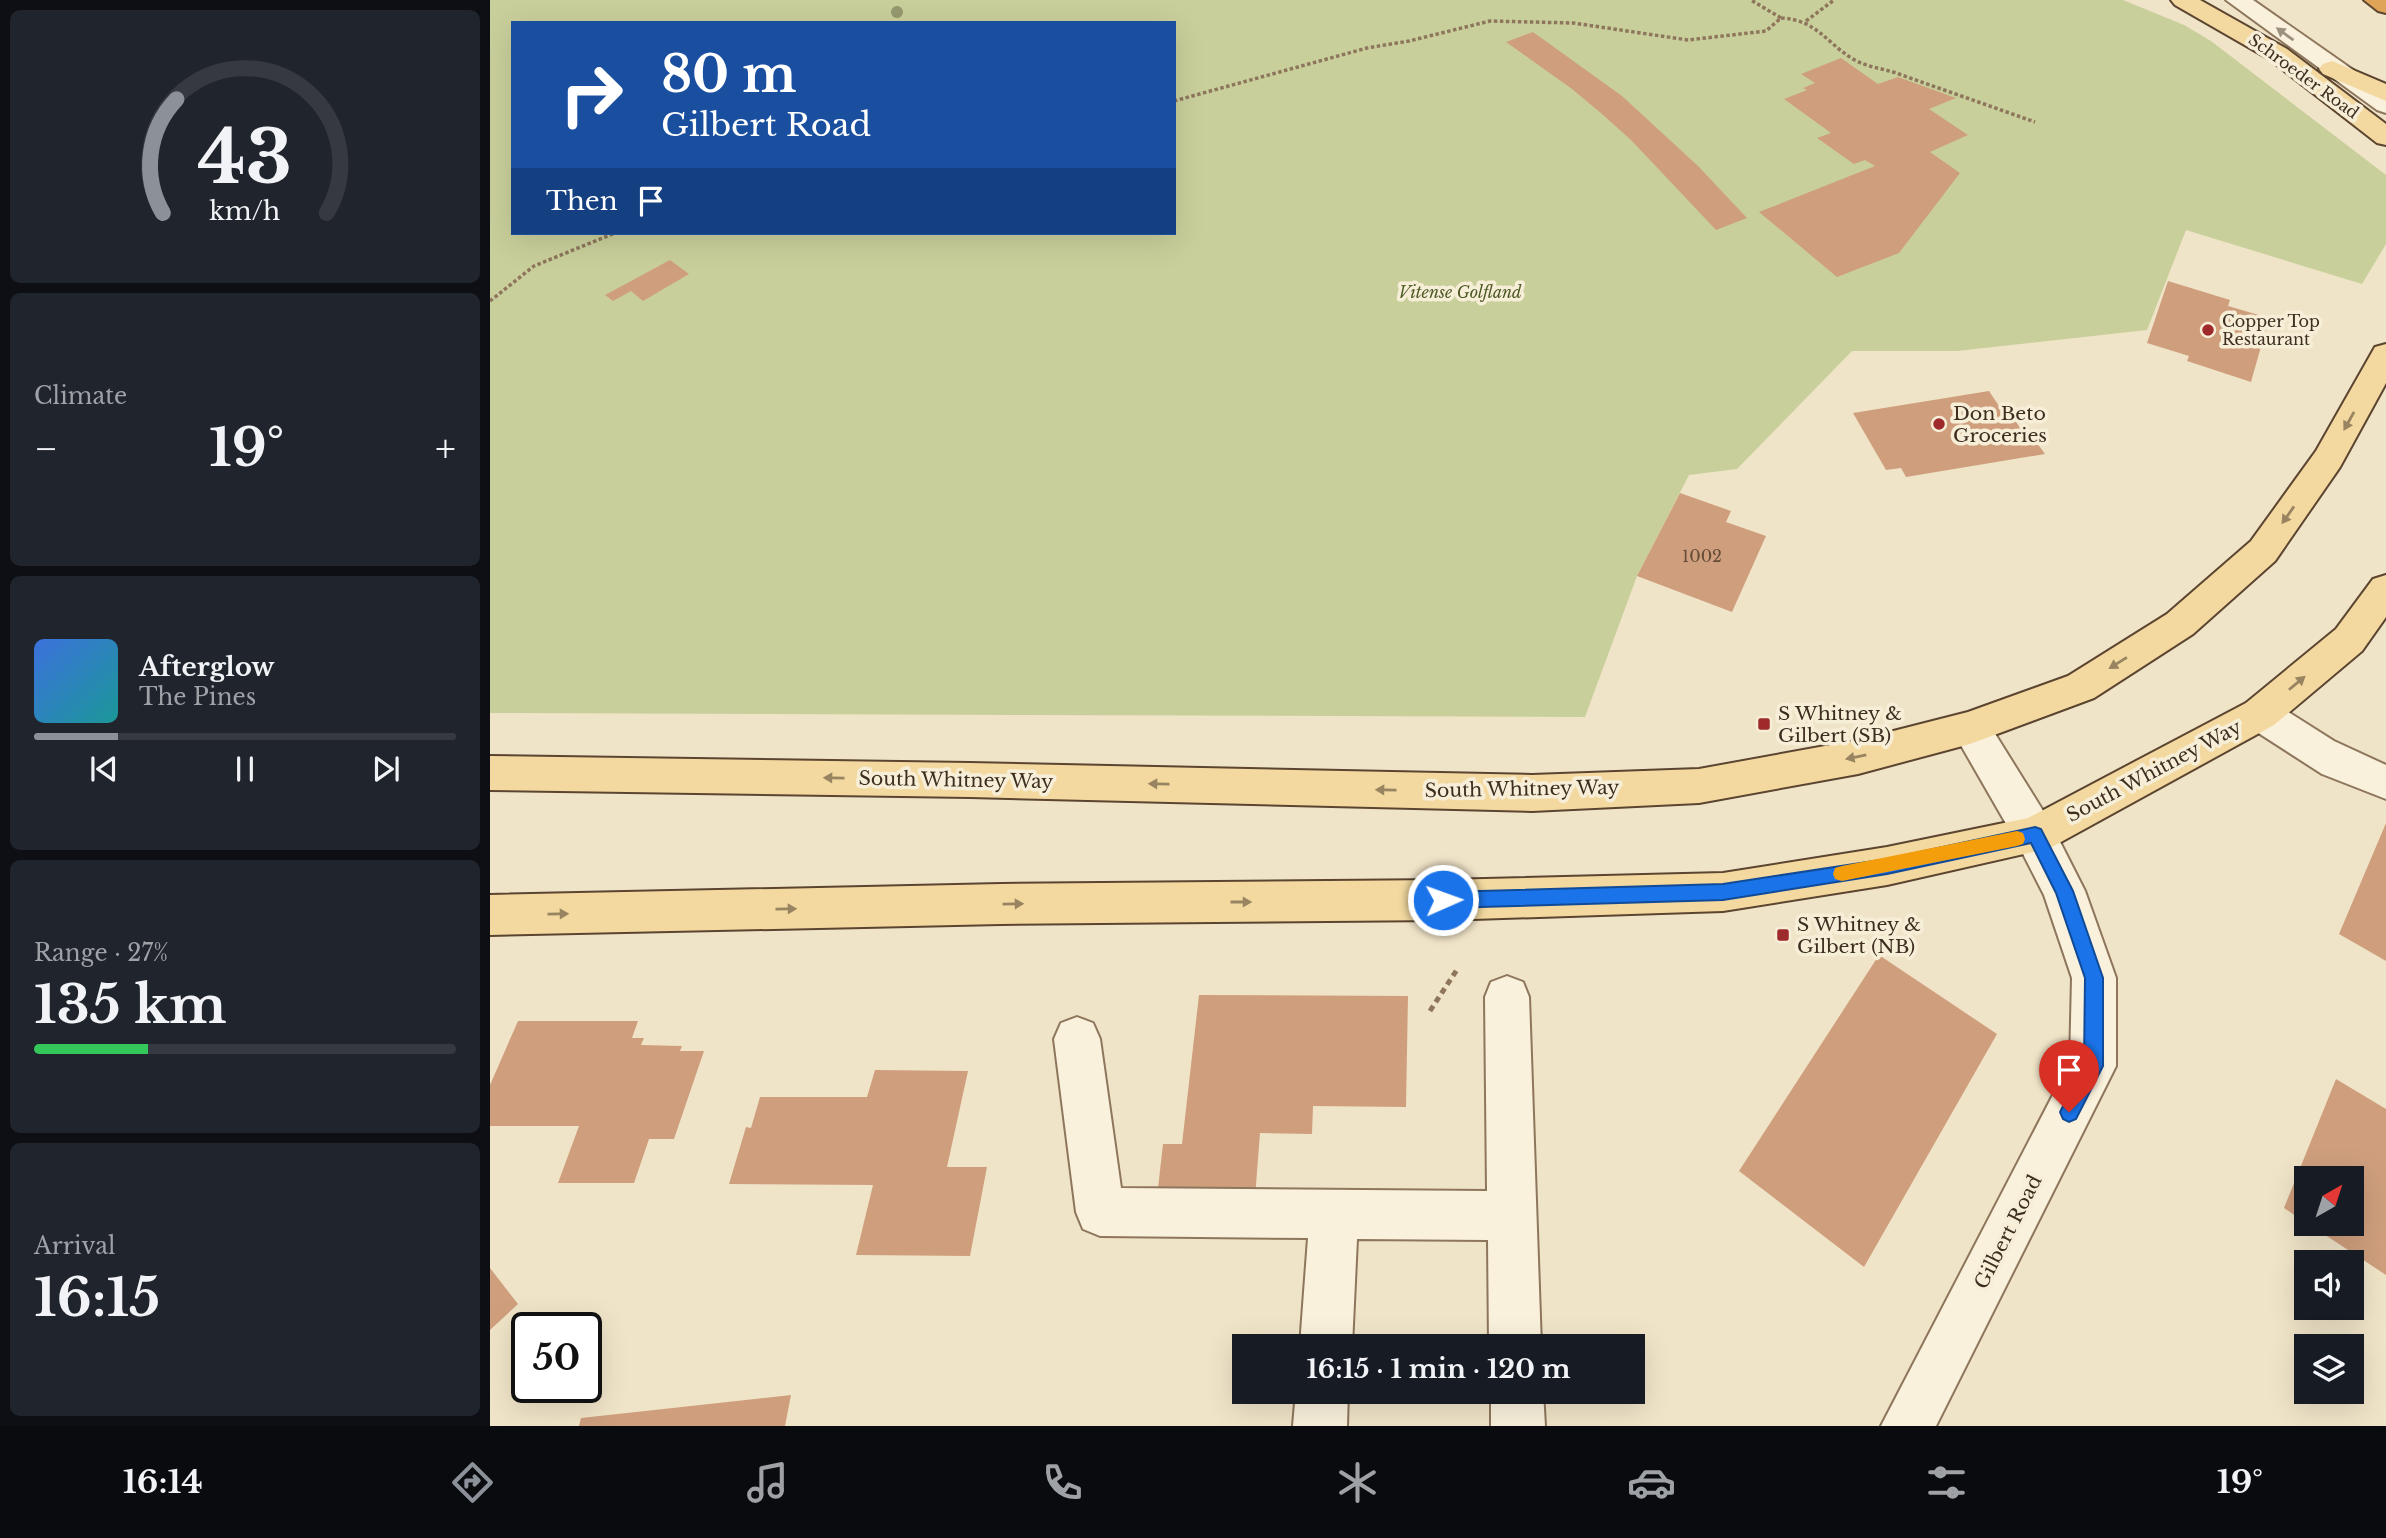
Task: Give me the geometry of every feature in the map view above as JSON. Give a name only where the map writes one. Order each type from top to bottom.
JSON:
[{"type":"highway","points":[[2376,0],[2386,6]]},
{"type":"main road","name":"Schroeder Road","points":[[2183,0],[2278,54],[2386,137]]},
{"type":"main road","points":[[2332,69],[2386,93]]},
{"type":"main road","name":"South Whitney Way","points":[[490,773],[970,779],[1532,793],[1699,786],[1857,758],[1970,728],[2081,687],[2180,624],[2263,551],[2328,459],[2386,354]]},
{"type":"main road","name":"South Whitney Way","points":[[490,915],[1002,904],[1443,900],[1723,892],[1887,866],[2035,835],[2260,714],[2349,640],[2386,589]]},
{"type":"street","name":"Schroeder Road","points":[[2238,0],[2386,105]]},
{"type":"street","points":[[2260,714],[2327,758],[2357,774],[2386,782]]},
{"type":"street","name":"Gilbert Road","points":[[1908,1426],[2093,1066],[2094,978],[2064,891],[2035,835],[1970,728]]},
{"type":"street","points":[[1507,997],[1516,1334]]},
{"type":"street","points":[[1077,1039],[1100,1212],[1512,1216]]},
{"type":"street","points":[[1326,1334],[1334,1214]]},
{"type":"street","points":[[1320,1426],[1321,1404]]},
{"type":"street","points":[[1517,1404],[1518,1426]]},
{"type":"path","points":[[1751,0],[1781,18],[1800,17],[1848,56],[1868,67],[1891,71],[2035,122]]},
{"type":"path","points":[[1806,21],[1834,0]]},
{"type":"path","points":[[1176,100],[1367,48],[1409,41],[1490,21],[1573,23],[1688,40],[1766,31],[1781,18]]},
{"type":"path","points":[[490,301],[534,266],[606,235]]},
{"type":"path","points":[[1430,1011],[1458,968]]},
{"type":"green space","name":"Vitense Golfland","points":[[490,0],[2123,0],[2184,25],[2211,41],[2386,175],[2386,244],[2362,284],[2186,230],[2147,330],[1957,351],[1852,351],[1737,469],[1689,475],[1637,576],[1585,717],[490,713]]},
{"type":"building","points":[[1533,32],[1622,96],[1698,166],[1747,218],[1716,230],[1631,140],[1602,114],[1506,42]]},
{"type":"building","points":[[1841,58],[1878,84],[1898,77],[1956,98],[1929,109],[1968,135],[1930,152],[1960,173],[1899,253],[1837,277],[1759,212],[1875,166],[1865,160],[1854,164],[1817,138],[1831,133],[1784,99],[1807,90],[1803,88],[1815,83],[1801,74]]},
{"type":"building","points":[[670,260],[689,274],[643,301],[631,291],[613,301],[605,295]]},
{"type":"building","name":"Copper Top Restaurant","points":[[2168,281],[2230,300],[2228,306],[2269,318],[2251,382],[2187,361],[2189,356],[2147,343]]},
{"type":"building","name":"Don Beto Groceries","points":[[1989,391],[2001,409],[2007,408],[2026,437],[2032,436],[2045,454],[1906,477],[1901,468],[1886,470],[1853,413]]},
{"type":"building","points":[[1680,493],[1731,511],[1726,522],[1766,536],[1732,612],[1637,576]]},
{"type":"building","points":[[2386,823],[2386,961],[2339,934]]},
{"type":"building","points":[[1879,955],[1997,1034],[1864,1267],[1739,1171]]},
{"type":"building","points":[[1199,995],[1408,996],[1406,1107],[1313,1106],[1312,1134],[1260,1133],[1255,1198],[1158,1188],[1163,1144],[1182,1144]]},
{"type":"building","points":[[518,1021],[638,1021],[632,1038],[644,1038],[641,1045],[682,1046],[680,1051],[704,1051],[674,1139],[649,1139],[634,1183],[558,1183],[579,1126],[490,1126],[490,1085]]},
{"type":"building","points":[[875,1070],[968,1071],[947,1167],[987,1167],[970,1256],[856,1255],[873,1185],[729,1184],[746,1127],[751,1128],[760,1097],[867,1097]]},
{"type":"building","points":[[2336,1079],[2386,1109],[2386,1275],[2364,1261],[2364,1250],[2348,1250],[2327,1236],[2364,1236],[2364,1166],[2301,1166]]},
{"type":"building","points":[[2294,1183],[2294,1215],[2284,1208]]},
{"type":"building","points":[[490,1268],[518,1304],[490,1330]]},
{"type":"building","points":[[791,1395],[785,1426],[579,1426],[581,1418]]},
{"type":"slow traffic","points":[[1842,874],[2017,839]]},
{"type":"place","name":"Copper Top Restaurant","points":[[2208,330]]},
{"type":"place","name":"Don Beto Groceries","points":[[1939,424]]},
{"type":"place","name":"S Whitney & Gilbert (SB)","points":[[1764,724]]},
{"type":"place","name":"S Whitney & Gilbert (NB)","points":[[1783,935]]},
{"type":"route","points":[[1443,900],[1723,892],[1887,866],[2035,835],[2064,891],[2094,978],[2093,1066],[2069,1112]]}]
